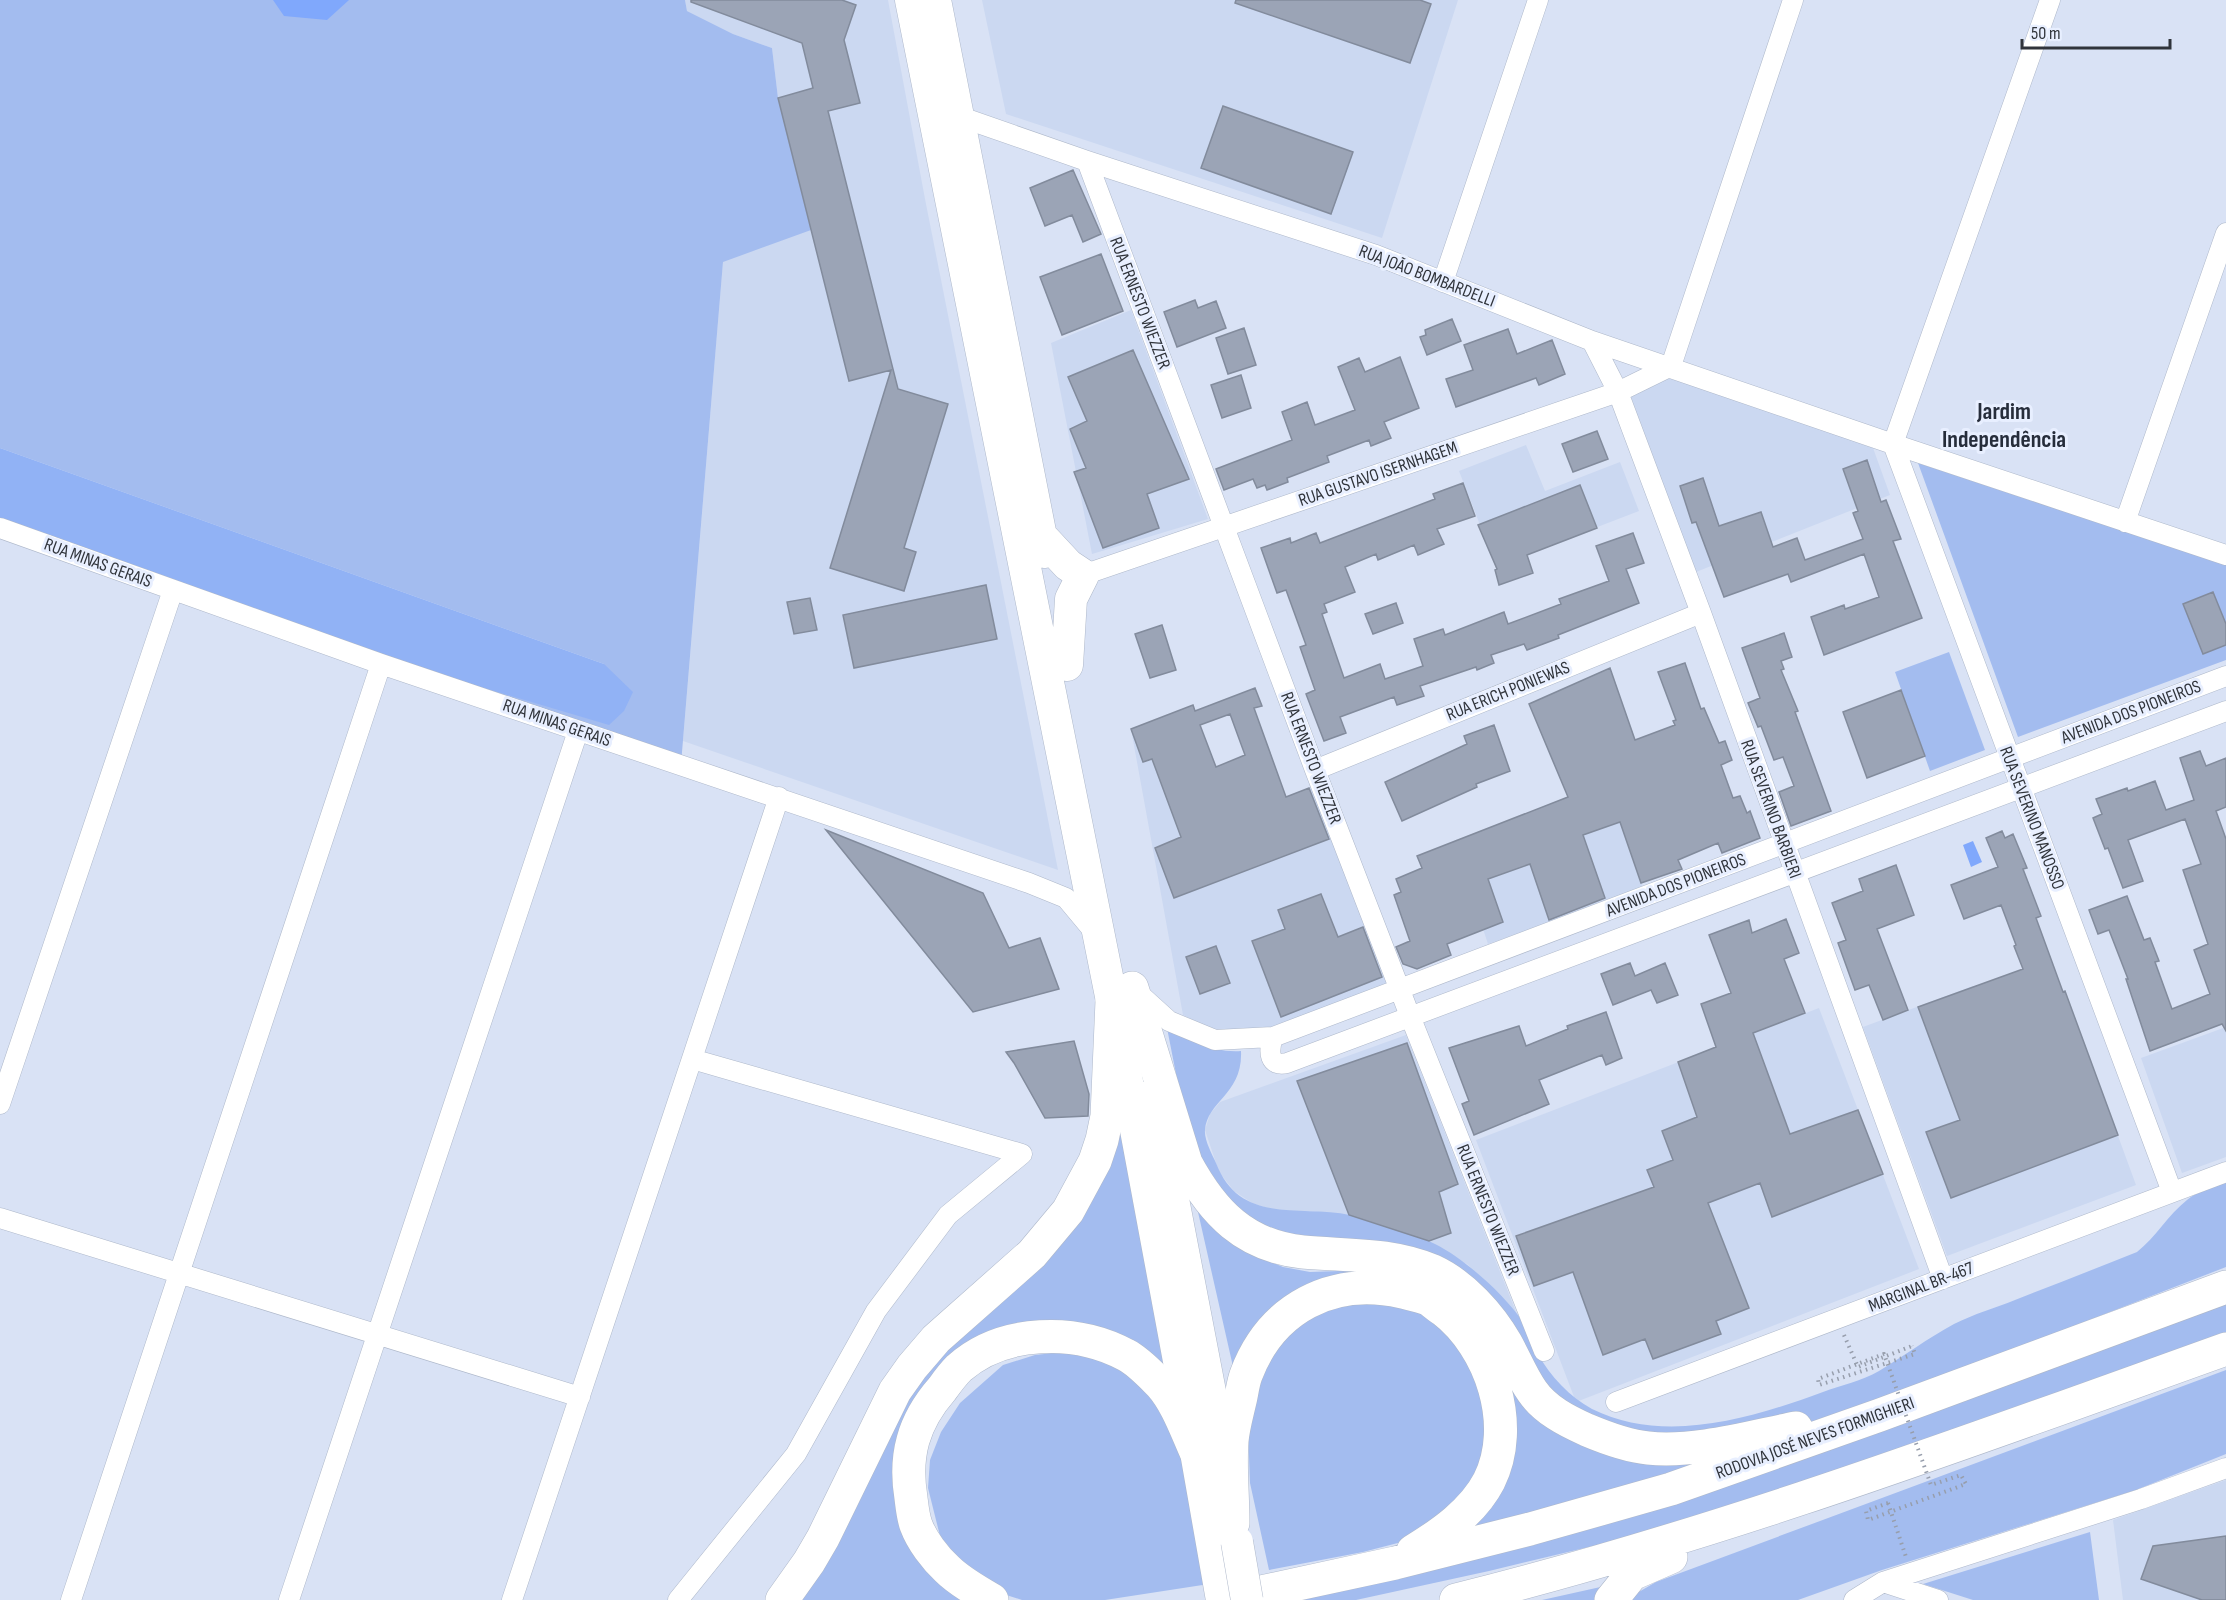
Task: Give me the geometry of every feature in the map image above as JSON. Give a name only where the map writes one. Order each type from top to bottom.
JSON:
[{"type":"highway","points":[[1122,994],[1186,1163],[1197,1184],[1225,1220],[1266,1243],[1283,1249],[1382,1257],[1433,1271],[1451,1282],[1478,1305],[1498,1331],[1532,1392],[1550,1410],[1576,1425],[1613,1440],[1647,1448],[1672,1449],[1881,1415]]},
{"type":"highway","points":[[782,1600],[823,1538],[895,1391],[912,1367],[936,1339],[1032,1254],[1068,1211],[1093,1164],[1105,1124],[1122,994]]},
{"type":"highway","name":"RODOVIA JOSÉ NEVES FORMIGHIERI","points":[[1223,1600],[1395,1563],[1530,1529],[1671,1489],[1881,1415],[2226,1287]]},
{"type":"highway","points":[[1228,1538],[1232,1442],[1245,1376],[1265,1336],[1310,1300],[1331,1292],[1382,1288],[1428,1300],[1463,1329],[1479,1350],[1492,1379],[1500,1438],[1497,1460],[1488,1482],[1478,1497],[1447,1528],[1395,1563]]},
{"type":"highway","points":[[992,1600],[948,1570],[929,1548],[916,1525],[907,1475],[911,1443],[918,1424],[934,1397],[960,1368],[981,1353],[1013,1340],[1043,1336],[1105,1346],[1128,1356],[1161,1385],[1174,1404],[1197,1452]]},
{"type":"highway","points":[[1456,1600],[1544,1578],[1835,1489],[2226,1349]]},
{"type":"highway","points":[[1611,1600],[1632,1574],[1772,1519],[1835,1489]]},
{"type":"main road","points":[[911,0],[1100,938],[1122,994],[1221,1450],[1228,1538],[1223,1600]]},
{"type":"main road","points":[[935,0],[1067,665],[1197,1452],[1228,1538],[1247,1600]]},
{"type":"main road","points":[[1041,536],[1068,565],[1083,575],[1071,599],[1067,665]]},
{"type":"street","points":[[1443,282],[1538,0]]},
{"type":"street","points":[[1671,366],[1792,0]]},
{"type":"street","points":[[1893,444],[2050,0]]},
{"type":"street","name":"RUA JOÃO BOMBARDELLI","points":[[958,116],[1087,161],[1376,255],[1592,341],[2226,555]]},
{"type":"street","name":"RUA ERNESTO WIEZZER","points":[[1087,161],[1315,770],[1410,1016],[1544,1351]]},
{"type":"street","points":[[2126,522],[2226,232]]},
{"type":"street","name":"RUA SEVERINO BARBIERI","points":[[1592,341],[1618,392],[1701,613],[1943,1279]]},
{"type":"street","name":"RUA GUSTAVO ISERNHAGEM","points":[[1083,575],[1618,392],[1671,366]]},
{"type":"street","name":"RUA SEVERINO MANOSSO","points":[[1893,444],[2172,1192]]},
{"type":"street","name":"RUA MINAS GERAIS","points":[[0,528],[578,731],[1029,883],[1066,898],[1100,938]]},
{"type":"street","points":[[0,1104],[173,590]]},
{"type":"street","name":"RUA ERICH PONIEWAS","points":[[1315,770],[1701,613]]},
{"type":"street","points":[[71,1600],[381,663]]},
{"type":"street","name":"AVENIDA DOS PIONEIROS","points":[[1122,994],[1169,1021],[1215,1040],[1273,1037],[2226,676]]},
{"type":"street","name":"AVENIDA DOS PIONEIROS","points":[[1273,1037],[1270,1054],[1274,1062],[1279,1065],[2226,711]]},
{"type":"street","points":[[289,1600],[578,731]]},
{"type":"street","points":[[512,1600],[779,797]]},
{"type":"street","points":[[1679,884],[1691,911]]},
{"type":"street","points":[[1548,933],[1558,961]]},
{"type":"street","points":[[678,1600],[795,1454],[876,1311],[948,1215],[1022,1155],[692,1059]]},
{"type":"street","name":"MARGINAL BR-467","points":[[1616,1402],[2226,1172]]},
{"type":"street","points":[[0,1218],[580,1397]]},
{"type":"street","points":[[1854,1600],[1883,1582],[2140,1499],[2226,1468]]},
{"type":"street","points":[[1883,1582],[1938,1600]]},
{"type":"path","points":[[1837,1319],[1858,1367],[1912,1346],[1915,1354],[1888,1363],[1878,1366],[1868,1369],[1819,1385],[1818,1379],[1884,1354],[1888,1365],[1900,1398],[1931,1485],[1961,1475],[1966,1484],[1868,1520],[1866,1511],[1888,1503],[1912,1573]]},
{"type":"shaded area","points":[[0,0],[685,0],[687,11],[733,34],[772,48],[778,98],[811,230],[723,262],[681,764],[349,648],[604,664],[0,448]]},
{"type":"shaded area","points":[[273,0],[349,0],[327,20],[284,16]]},
{"type":"shaded area","points":[[685,0],[888,0],[925,199],[1058,870],[683,741],[723,262],[778,98],[772,48],[733,34],[687,11]]},
{"type":"shaded area","points":[[982,0],[1458,0],[1382,238],[1006,114]]},
{"type":"shaded area","points":[[1131,310],[1208,519],[1092,554],[1051,343]]},
{"type":"shaded area","points":[[1670,377],[1873,448],[1890,495],[1696,572],[1631,397]]},
{"type":"shaded area","points":[[1526,445],[1545,491],[1620,462],[1639,511],[1496,566],[1459,471]]},
{"type":"shaded area","points":[[0,448],[604,664],[633,692],[624,711],[609,725],[349,648],[173,580],[0,518]]},
{"type":"shaded area","points":[[1918,463],[2226,565],[2226,660],[2018,737]]},
{"type":"shaded area","points":[[1949,652],[1985,750],[1930,771],[1895,672]]},
{"type":"shaded area","points":[[1610,668],[1646,770],[1609,788],[1644,890],[1488,944],[1454,841],[1568,797],[1529,704]]},
{"type":"shaded area","points":[[1193,705],[1233,817],[1311,787],[1388,984],[1274,1029],[1216,1031],[1183,1015],[1131,729]]},
{"type":"shaded area","points":[[1973,841],[1982,862],[1971,867],[1963,845]]},
{"type":"shaded area","points":[[1973,986],[1986,1020],[2065,991],[2136,1185],[1947,1256],[1863,1027]]},
{"type":"shaded area","points":[[1819,1008],[1919,1269],[1576,1402],[1476,1140]]},
{"type":"shaded area","points":[[1113,1014],[1193,1439],[1104,1341],[958,1367],[909,1497],[989,1600],[786,1600],[882,1420],[1070,1213]]},
{"type":"shaded area","points":[[2226,1027],[2226,1157],[2182,1173],[2141,1058]]},
{"type":"shaded area","points":[[1167,1028],[1212,1048],[1241,1051],[1240,1066],[1236,1077],[1212,1111],[1205,1130],[1207,1142],[1216,1163],[1227,1183],[1240,1196],[1256,1204],[1274,1208],[1350,1215],[1405,1232],[1447,1251],[1483,1278],[1515,1311],[1538,1354],[1561,1385],[1592,1409],[1620,1420],[1649,1425],[1708,1424],[1767,1411],[1866,1378],[1962,1320],[2137,1252],[2187,1200],[2226,1182],[2226,1267],[1845,1415],[1788,1431],[1666,1443],[1553,1401],[1523,1356],[1307,1244],[1244,1222],[1189,1140]]},
{"type":"shaded area","points":[[1406,1035],[1518,1317],[1491,1286],[1467,1264],[1349,1215],[1313,1211],[1277,1211],[1252,1203],[1234,1191],[1219,1172],[1205,1130],[1210,1114],[1220,1102]]},
{"type":"shaded area","points":[[1193,1190],[1262,1258],[1283,1267],[1310,1272],[1368,1270],[1503,1357],[1656,1463],[1711,1465],[1453,1539],[1480,1513],[1496,1360],[1369,1277],[1234,1371]]},
{"type":"shaded area","points":[[1378,1299],[1429,1315],[1452,1332],[1486,1398],[1486,1443],[1478,1471],[1464,1498],[1417,1538],[1363,1552],[1269,1570],[1250,1483],[1248,1430],[1269,1351],[1315,1310]]},
{"type":"shaded area","points":[[2226,1301],[2226,1335],[2032,1408],[1712,1513],[1593,1546],[1356,1600],[1295,1600]]},
{"type":"shaded area","points":[[1063,1352],[1093,1355],[1141,1375],[1181,1437],[1209,1584],[1105,1600],[1022,1600],[997,1592],[974,1577],[940,1536],[928,1488],[930,1460],[941,1432],[960,1403],[1003,1365],[1035,1355]]},
{"type":"shaded area","points":[[2226,1370],[2226,1454],[2136,1490],[1882,1570],[1798,1600],[1625,1600],[1656,1582]]},
{"type":"shaded area","points":[[2226,1480],[2226,1600],[2123,1600],[2113,1520]]},
{"type":"shaded area","points":[[2090,1532],[2099,1600],[1973,1600],[1923,1584]]},
{"type":"shaded area","points":[[1614,1584],[1601,1600],[1542,1600]]},
{"type":"building","points":[[691,0],[842,0],[856,5],[844,40],[860,103],[828,111],[898,389],[948,404],[904,548],[916,552],[904,591],[830,568],[891,370],[849,381],[778,98],[813,88],[802,43],[691,2]]},
{"type":"building","points":[[1236,0],[1420,0],[1431,4],[1410,63],[1235,3]]},
{"type":"building","points":[[1223,106],[1353,152],[1331,214],[1201,168]]},
{"type":"building","points":[[1073,170],[1101,234],[1083,242],[1072,215],[1045,226],[1030,188]]},
{"type":"building","points":[[1101,254],[1123,311],[1062,335],[1040,277]]},
{"type":"building","points":[[1195,300],[1198,308],[1216,301],[1226,328],[1177,347],[1164,312]]},
{"type":"building","points":[[1452,319],[1461,341],[1427,355],[1420,337],[1426,335],[1425,330]]},
{"type":"building","points":[[1244,328],[1256,365],[1228,374],[1216,338]]},
{"type":"building","points":[[1508,329],[1517,354],[1552,340],[1565,374],[1539,385],[1536,378],[1456,407],[1446,379],[1473,370],[1464,345]]},
{"type":"building","points":[[1133,350],[1189,479],[1147,494],[1159,528],[1103,548],[1074,472],[1086,468],[1070,429],[1087,421],[1068,377]]},
{"type":"building","points":[[1400,357],[1419,408],[1384,422],[1391,438],[1371,446],[1369,440],[1327,456],[1329,462],[1287,478],[1288,482],[1267,490],[1265,485],[1257,488],[1253,479],[1224,490],[1216,469],[1292,440],[1282,412],[1307,402],[1315,425],[1355,410],[1338,367],[1359,358],[1365,372]]},
{"type":"building","points":[[1241,375],[1251,408],[1222,418],[1211,385]]},
{"type":"building","points":[[1597,431],[1608,459],[1573,472],[1562,444]]},
{"type":"building","points":[[1867,460],[1881,502],[1886,500],[1901,539],[1893,541],[1922,618],[1824,655],[1811,617],[1844,605],[1845,609],[1879,597],[1864,554],[1791,582],[1788,574],[1724,597],[1696,522],[1692,523],[1680,486],[1703,478],[1719,526],[1761,512],[1773,547],[1797,538],[1805,560],[1863,539],[1853,513],[1858,511],[1843,469]]},
{"type":"building","points":[[1463,483],[1475,516],[1437,529],[1444,544],[1418,555],[1414,545],[1378,560],[1376,554],[1345,567],[1355,592],[1324,604],[1327,612],[1322,614],[1344,678],[1380,664],[1385,679],[1423,666],[1414,639],[1443,629],[1445,635],[1504,612],[1508,624],[1561,604],[1559,599],[1609,581],[1596,546],[1633,533],[1644,563],[1626,569],[1639,603],[1558,635],[1559,638],[1527,650],[1524,644],[1491,655],[1494,663],[1420,686],[1424,696],[1397,705],[1394,697],[1340,717],[1346,733],[1324,741],[1306,694],[1315,690],[1300,647],[1306,645],[1286,590],[1277,593],[1261,548],[1290,538],[1291,543],[1316,533],[1320,543],[1435,499],[1433,494]]},
{"type":"building","points":[[1580,485],[1597,528],[1527,555],[1533,573],[1499,585],[1495,570],[1497,569],[1478,525]]},
{"type":"building","points":[[986,585],[997,639],[854,668],[843,615]]},
{"type":"building","points":[[2213,592],[2226,624],[2226,645],[2203,654],[2183,604]]},
{"type":"building","points":[[810,598],[817,630],[794,634],[787,602]]},
{"type":"building","points":[[1396,603],[1403,623],[1373,634],[1365,614]]},
{"type":"building","points":[[1162,625],[1176,670],[1150,678],[1135,634]]},
{"type":"building","points":[[1784,633],[1792,657],[1781,661],[1784,669],[1781,670],[1798,711],[1795,712],[1831,811],[1791,826],[1779,792],[1794,786],[1783,757],[1774,760],[1761,726],[1758,727],[1748,703],[1760,698],[1742,648]]},
{"type":"building","points":[[1685,663],[1701,709],[1704,708],[1719,743],[1725,741],[1732,760],[1721,765],[1733,798],[1740,796],[1747,813],[1750,811],[1760,838],[1722,853],[1718,843],[1678,860],[1682,869],[1641,883],[1620,822],[1583,835],[1605,898],[1549,920],[1530,864],[1488,879],[1503,922],[1447,944],[1451,955],[1417,969],[1403,964],[1396,947],[1410,941],[1394,895],[1401,892],[1396,879],[1422,868],[1417,856],[1568,797],[1529,704],[1610,668],[1635,740],[1675,725],[1673,721],[1676,720],[1658,672]]},
{"type":"building","points":[[1255,688],[1262,706],[1254,708],[1286,797],[1309,788],[1329,839],[1174,898],[1155,848],[1181,837],[1152,759],[1143,762],[1131,729],[1193,705],[1195,711]],"holes":[[[1230,714],[1245,755],[1216,767],[1200,725]]]},
{"type":"building","points":[[1901,690],[1925,756],[1867,778],[1843,712]]},
{"type":"building","points":[[1494,725],[1510,771],[1476,784],[1477,787],[1402,821],[1385,782],[1467,744],[1464,736]]},
{"type":"building","points":[[2200,751],[2206,766],[2226,758],[2226,807],[2216,811],[2226,839],[2226,1031],[2222,1024],[2150,1051],[2126,979],[2128,979],[2109,930],[2098,934],[2089,910],[2127,896],[2144,940],[2150,938],[2159,961],[2155,962],[2172,1009],[2210,994],[2194,950],[2208,944],[2183,870],[2201,864],[2185,819],[2128,840],[2143,881],[2123,888],[2108,848],[2105,849],[2093,818],[2102,814],[2096,799],[2155,781],[2166,810],[2194,800],[2180,758]]},
{"type":"building","points":[[826,830],[983,893],[1009,948],[1040,938],[1059,989],[973,1012]]},
{"type":"building","points":[[2002,831],[2005,838],[2013,834],[2027,868],[2023,869],[2041,916],[2036,918],[2118,1135],[1951,1198],[1926,1132],[1960,1120],[1918,1007],[2023,969],[2001,905],[1964,919],[1951,885],[1998,867],[1986,838]]},
{"type":"building","points":[[1896,865],[1914,915],[1877,929],[1908,1010],[1883,1020],[1869,985],[1855,990],[1838,943],[1846,940],[1832,903],[1863,891],[1859,879]]},
{"type":"building","points":[[1321,894],[1338,937],[1363,927],[1382,977],[1281,1017],[1252,941],[1285,929],[1278,910]]},
{"type":"building","points":[[1786,919],[1799,953],[1784,959],[1805,1013],[1753,1033],[1790,1134],[1858,1110],[1883,1174],[1772,1217],[1760,1183],[1708,1203],[1749,1308],[1716,1321],[1721,1334],[1653,1359],[1645,1339],[1603,1355],[1573,1272],[1534,1286],[1516,1236],[1654,1187],[1647,1170],[1673,1160],[1662,1131],[1697,1117],[1678,1062],[1716,1047],[1701,1004],[1731,993],[1709,935],[1749,920],[1752,933]]},
{"type":"building","points":[[1216,946],[1230,983],[1200,994],[1186,957]]},
{"type":"building","points":[[1630,963],[1635,976],[1665,963],[1678,995],[1657,1003],[1651,990],[1613,1005],[1601,974]]},
{"type":"building","points":[[1606,1012],[1622,1058],[1606,1065],[1602,1055],[1539,1080],[1549,1104],[1474,1135],[1462,1104],[1469,1101],[1449,1048],[1519,1026],[1526,1046],[1568,1029],[1567,1026]]},
{"type":"building","points":[[1074,1041],[1089,1094],[1088,1116],[1045,1118],[1006,1052]]},
{"type":"building","points":[[1407,1043],[1458,1184],[1439,1192],[1451,1233],[1429,1241],[1349,1215],[1297,1081]]},
{"type":"building","points":[[2226,1536],[2226,1600],[2202,1600],[2141,1579],[2153,1546]]},
{"type":"district","name":"Jardim Independência","points":[[2004,425]]}]
